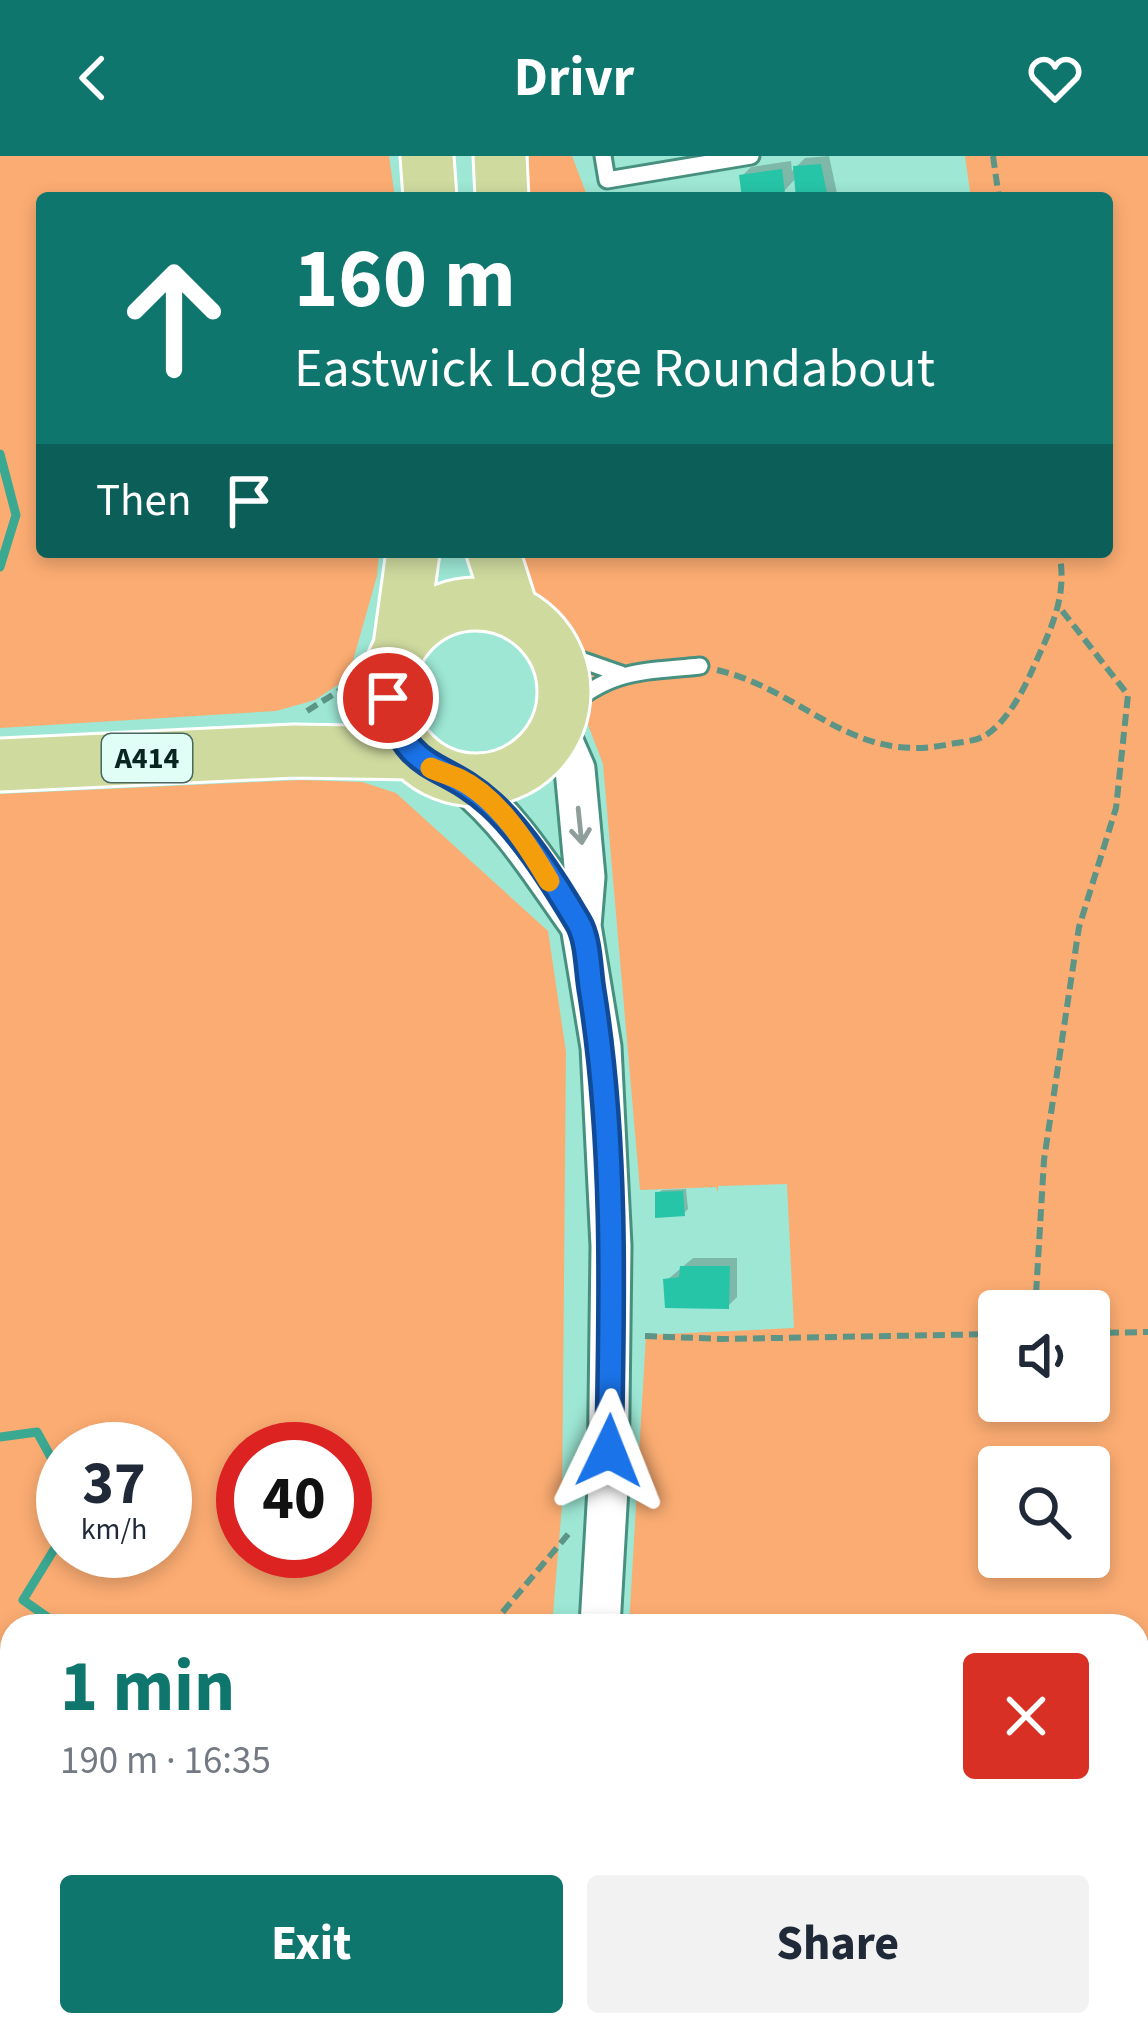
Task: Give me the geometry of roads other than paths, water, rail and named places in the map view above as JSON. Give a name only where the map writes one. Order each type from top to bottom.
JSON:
[{"type":"highway","points":[[427,156],[430,192]]},
{"type":"highway","points":[[500,156],[502,192]]},
{"type":"highway","points":[[385,668],[416,626],[437,612],[462,604],[512,610],[537,627],[555,651],[562,670],[560,720],[541,753],[518,770],[491,780],[462,780],[434,770],[411,753],[394,727],[385,668],[412,558]]},
{"type":"highway","points":[[495,558],[512,610]]},
{"type":"highway","name":"A414","points":[[294,735],[385,668]]},
{"type":"highway","name":"A414","points":[[0,765],[294,735],[411,753]]},
{"type":"street","points":[[560,720],[575,769],[585,877],[581,926],[601,1047],[612,1342],[601,1614]]},
{"type":"street","points":[[462,780],[493,806],[529,848],[581,926]]},
{"type":"lane","points":[[603,156],[607,180],[751,156]]},
{"type":"lane","points":[[555,651],[621,674]]},
{"type":"lane","points":[[560,720],[586,691],[621,674],[700,666]]},
{"type":"waterway","points":[[0,454],[16,515],[0,567]]},
{"type":"waterway","points":[[0,1437],[36,1432]]},
{"type":"waterway","points":[[37,1578],[23,1600],[43,1614]]}]
